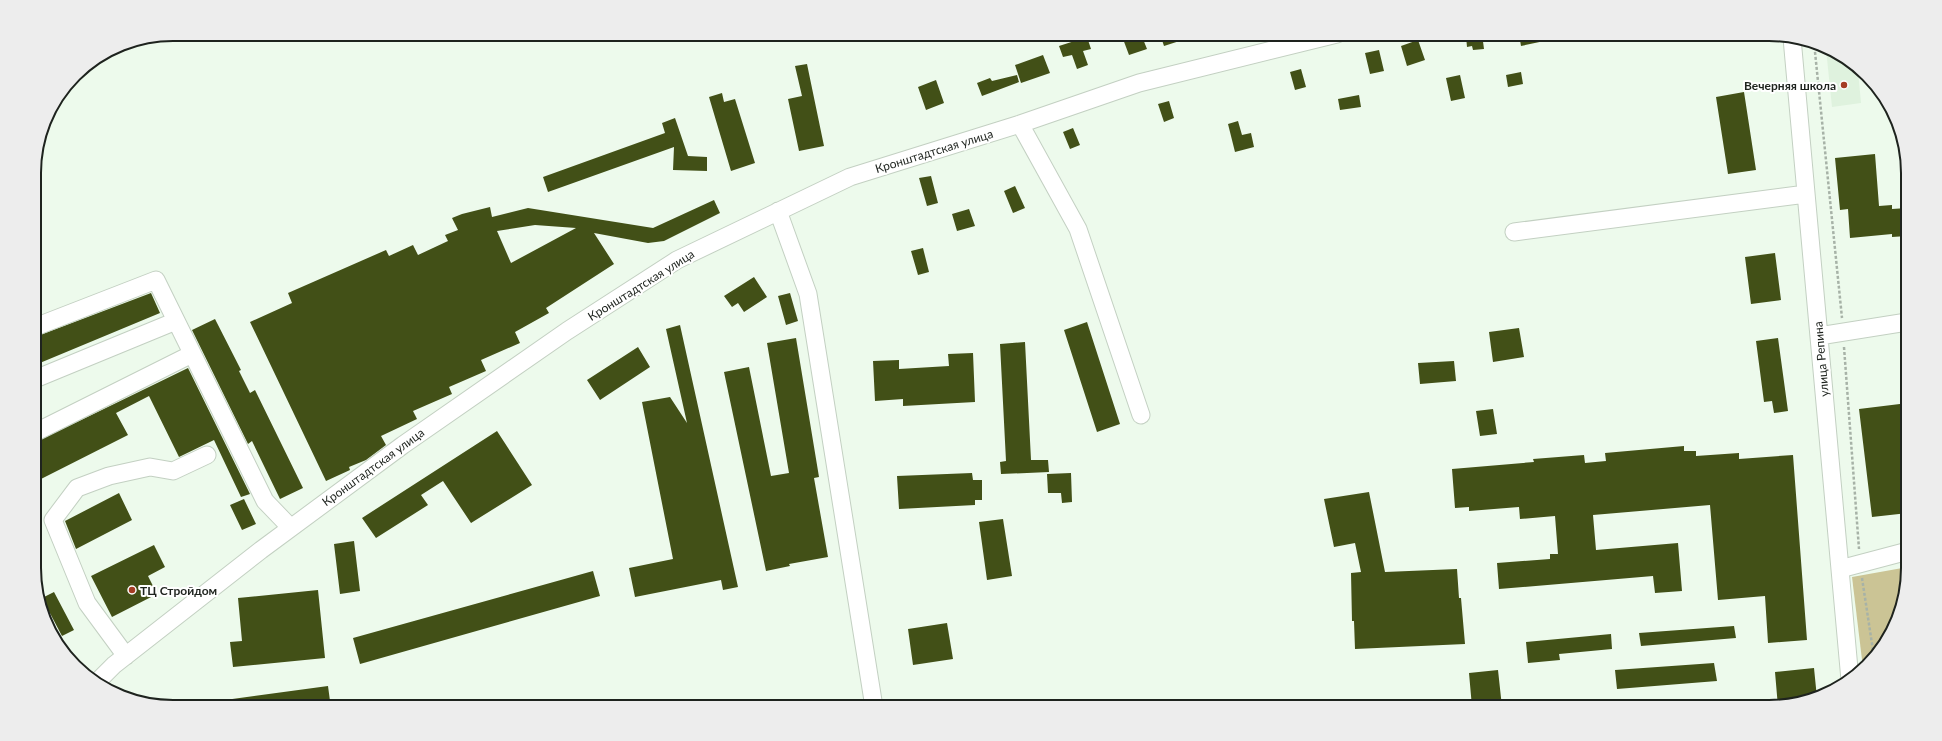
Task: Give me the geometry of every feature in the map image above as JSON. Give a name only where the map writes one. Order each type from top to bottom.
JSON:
[{"type":"street","name":"Кронштадтская улица","points":[[101,678],[126,656],[291,528],[403,445],[567,331],[677,260],[850,177],[1020,124],[1139,83],[1309,41]]},
{"type":"street","name":"улица Репина","points":[[1792,44],[1849,673]]},
{"type":"street","points":[[1020,124],[1078,229],[1140,415]]},
{"type":"street","points":[[1514,232],[1806,194]]},
{"type":"street","points":[[778,211],[808,294],[873,700]]},
{"type":"street","points":[[41,325],[156,280],[265,501],[291,528]]},
{"type":"street","points":[[41,377],[176,321]]},
{"type":"street","points":[[1819,336],[1901,323]]},
{"type":"street","points":[[41,430],[192,354]]},
{"type":"street","points":[[126,656],[87,603],[53,520],[77,488],[109,476],[150,467],[173,471],[207,455]]},
{"type":"street","points":[[1840,569],[1901,553]]},
{"type":"shaded area","name":"Вечерняя школа","points":[[1827,55],[1842,63],[1859,77],[1861,103],[1832,107]]},
{"type":"shaded area","points":[[1901,568],[1900,585],[1894,611],[1879,641],[1862,661],[1852,577]]},
{"type":"building","points":[[1075,41],[1088,41],[1091,49],[1083,51],[1088,65],[1077,69],[1072,55],[1063,57],[1059,46]]},
{"type":"building","points":[[1124,41],[1144,41],[1147,49],[1129,55]]},
{"type":"building","points":[[1162,41],[1180,41],[1164,46]]},
{"type":"building","points":[[1418,41],[1425,60],[1407,66],[1401,46]]},
{"type":"building","points":[[1466,41],[1483,41],[1484,49],[1473,50],[1472,46],[1467,47]]},
{"type":"building","points":[[1520,41],[1545,41],[1521,46]]},
{"type":"building","points":[[1379,50],[1384,71],[1370,74],[1365,53]]},
{"type":"building","points":[[1043,55],[1050,73],[1021,83],[1015,65]]},
{"type":"building","points":[[807,64],[824,146],[799,151],[788,99],[802,96],[795,66]]},
{"type":"building","points":[[1301,69],[1306,87],[1295,90],[1290,72]]},
{"type":"building","points":[[1521,72],[1523,84],[1508,87],[1506,75]]},
{"type":"building","points":[[1017,75],[1019,82],[982,96],[977,83],[990,78],[992,81]]},
{"type":"building","points":[[1460,75],[1465,98],[1451,101],[1446,78]]},
{"type":"building","points":[[936,80],[944,103],[926,110],[918,87]]},
{"type":"building","points":[[1744,92],[1756,170],[1728,174],[1716,97]]},
{"type":"building","points":[[722,93],[724,102],[735,99],[755,163],[731,171],[709,97]]},
{"type":"building","points":[[1359,95],[1361,107],[1340,110],[1338,99]]},
{"type":"building","points":[[1169,101],[1174,118],[1164,122],[1158,104]]},
{"type":"building","points":[[675,118],[688,156],[707,157],[707,171],[673,170],[674,147],[548,192],[543,177],[665,133],[662,123]]},
{"type":"building","points":[[1238,121],[1242,135],[1251,133],[1254,147],[1235,152],[1228,124]]},
{"type":"building","points":[[1073,128],[1080,145],[1070,149],[1063,132]]},
{"type":"building","points":[[1875,154],[1879,206],[1892,205],[1892,209],[1901,208],[1901,236],[1892,237],[1892,234],[1850,238],[1848,209],[1840,210],[1835,158]]},
{"type":"building","points":[[931,176],[938,203],[927,206],[919,178]]},
{"type":"building","points":[[1015,186],[1025,208],[1013,213],[1004,191]]},
{"type":"building","points":[[714,200],[720,213],[664,241],[648,243],[594,233],[614,264],[546,308],[549,313],[515,332],[520,343],[481,360],[486,371],[449,387],[452,394],[413,411],[417,419],[381,436],[386,445],[366,460],[349,467],[350,470],[326,481],[250,322],[292,303],[288,293],[386,250],[389,256],[413,245],[418,255],[448,241],[445,235],[458,230],[452,218],[490,207],[492,217],[528,208],[653,228]],"holes":[[[535,225],[576,228],[511,263],[497,231]]]},
{"type":"building","points":[[969,209],[975,226],[957,231],[952,214]]},
{"type":"building","points":[[923,248],[929,272],[918,275],[911,251]]},
{"type":"building","points":[[1775,253],[1781,300],[1751,304],[1745,257]]},
{"type":"building","points":[[754,277],[767,297],[744,312],[738,303],[732,307],[724,296]]},
{"type":"building","points":[[151,293],[160,313],[41,363],[41,335]]},
{"type":"building","points":[[790,293],[798,321],[786,325],[778,296]]},
{"type":"building","points":[[215,319],[241,370],[239,371],[250,393],[255,390],[303,488],[280,499],[252,441],[248,444],[192,330]]},
{"type":"building","points":[[1087,322],[1120,424],[1097,432],[1064,330]]},
{"type":"building","points":[[680,325],[738,587],[723,590],[721,580],[635,597],[629,568],[673,559],[642,402],[670,397],[687,423],[666,329]]},
{"type":"building","points":[[1519,328],[1524,357],[1493,362],[1489,332]]},
{"type":"building","points":[[796,338],[819,477],[814,478],[828,557],[789,564],[790,566],[766,571],[724,372],[749,367],[771,476],[789,473],[767,343]]},
{"type":"building","points":[[1778,338],[1788,411],[1774,413],[1772,401],[1764,402],[1756,341]]},
{"type":"building","points":[[1025,342],[1031,460],[1048,460],[1049,472],[1001,474],[1000,462],[1006,461],[1000,344]]},
{"type":"building","points":[[638,347],[650,367],[600,400],[587,380]]},
{"type":"building","points":[[973,353],[975,402],[903,406],[903,399],[875,401],[873,361],[899,360],[899,369],[949,366],[948,354]]},
{"type":"building","points":[[1454,361],[1456,381],[1420,384],[1418,363]]},
{"type":"building","points":[[188,368],[250,494],[241,497],[214,440],[179,457],[149,396],[116,413],[128,435],[41,479],[41,440]]},
{"type":"building","points":[[1901,404],[1901,514],[1872,517],[1859,409]]},
{"type":"building","points":[[1493,409],[1497,434],[1480,436],[1476,411]]},
{"type":"building","points":[[497,431],[532,485],[471,523],[443,481],[421,495],[428,505],[376,538],[362,518]]},
{"type":"building","points":[[1684,446],[1684,451],[1696,451],[1696,456],[1739,453],[1739,459],[1793,455],[1807,640],[1768,643],[1765,596],[1718,600],[1710,505],[1593,515],[1596,550],[1678,543],[1682,591],[1655,593],[1653,576],[1499,589],[1497,563],[1550,559],[1550,554],[1558,554],[1555,516],[1520,519],[1519,507],[1469,511],[1469,507],[1455,508],[1452,469],[1534,462],[1533,459],[1584,455],[1585,463],[1606,461],[1605,453]]},
{"type":"building","points":[[972,473],[973,480],[982,480],[982,500],[975,500],[975,505],[899,509],[897,476]]},
{"type":"building","points":[[1071,473],[1072,502],[1062,503],[1061,493],[1048,493],[1047,474]]},
{"type":"building","points":[[1369,492],[1385,572],[1457,569],[1465,644],[1355,649],[1354,621],[1352,621],[1351,573],[1361,572],[1355,543],[1334,547],[1324,499]]},
{"type":"building","points":[[119,493],[132,520],[76,549],[65,521]]},
{"type":"building","points":[[244,499],[256,524],[242,530],[230,505]]},
{"type":"building","points":[[1003,519],[1012,576],[987,580],[979,522]]},
{"type":"building","points":[[354,541],[360,591],[340,594],[334,544]]},
{"type":"building","points":[[154,545],[165,567],[148,576],[157,594],[112,617],[91,576]]},
{"type":"building","points":[[593,571],[600,596],[360,664],[353,638]]},
{"type":"building","points":[[318,590],[325,658],[233,667],[230,642],[242,641],[238,598]]},
{"type":"building","points":[[54,592],[74,630],[62,636],[47,608],[45,597]]},
{"type":"building","points":[[947,623],[953,659],[913,665],[908,629]]},
{"type":"building","points":[[1734,626],[1736,638],[1641,646],[1639,633]]},
{"type":"building","points":[[1611,634],[1612,649],[1559,654],[1560,660],[1528,663],[1526,642]]},
{"type":"building","points":[[1714,663],[1717,681],[1617,689],[1615,670]]},
{"type":"building","points":[[1814,668],[1816,691],[1803,696],[1777,700],[1775,672]]},
{"type":"building","points":[[1498,670],[1501,700],[1471,700],[1469,673]]},
{"type":"building","points":[[328,686],[330,700],[225,700]]},
{"type":"place","name":"Вечерняя школа","points":[[1844,85]]},
{"type":"place","name":"ТЦ Стройдом","points":[[132,590]]}]
